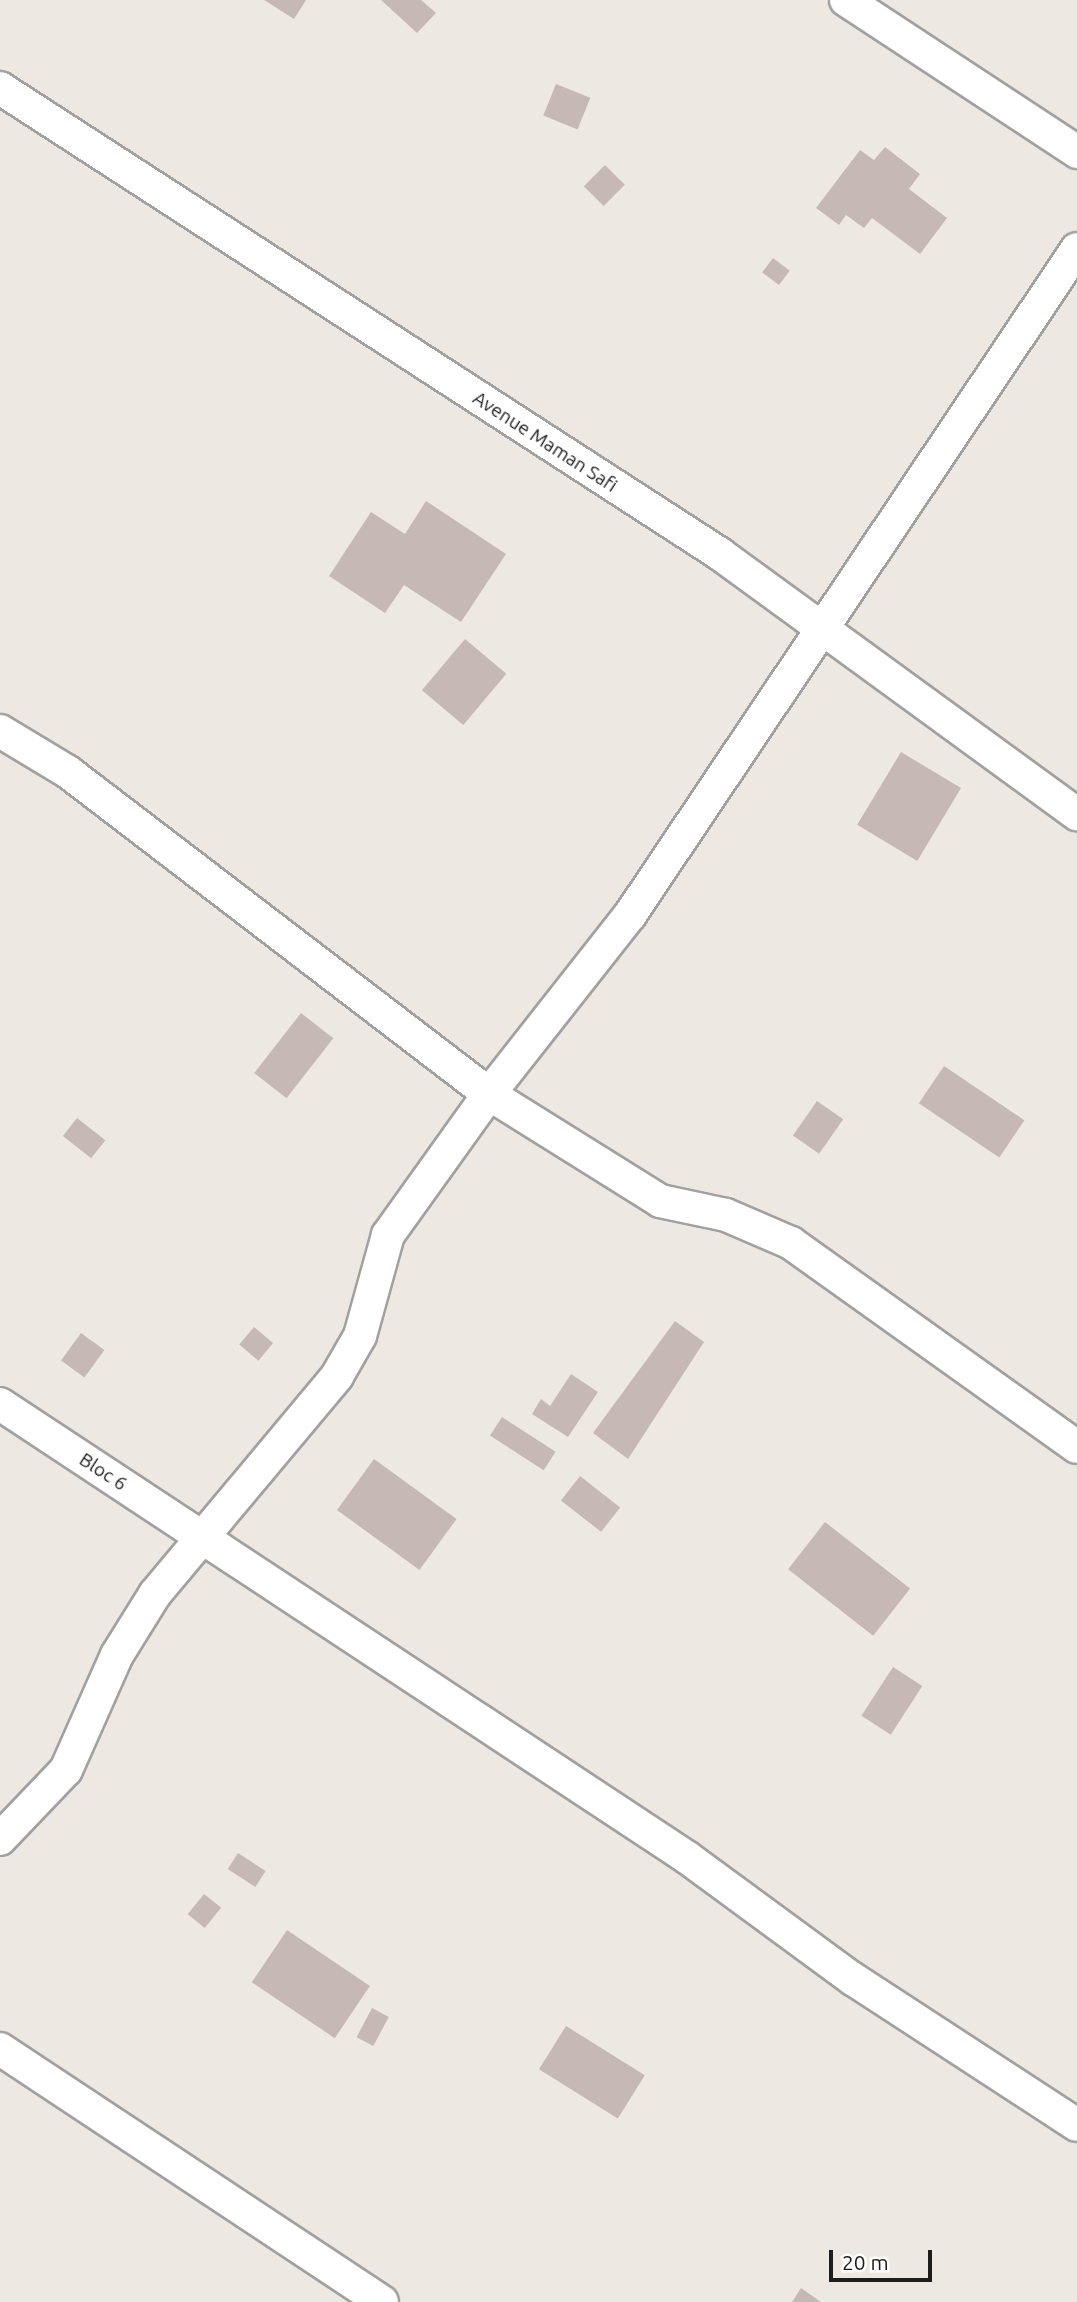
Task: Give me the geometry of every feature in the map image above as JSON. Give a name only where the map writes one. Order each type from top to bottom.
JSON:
[{"type":"street","points":[[846,0],[1077,152]]},
{"type":"street","name":"Avenue Maman Safi","points":[[0,88],[720,554],[1077,814]]},
{"type":"street","points":[[0,1839],[66,1770],[134,1625],[337,1376],[360,1336],[388,1236],[489,1094],[589,973],[824,631],[1077,249]]},
{"type":"street","points":[[0,731],[68,772],[489,1094],[660,1200],[726,1215],[791,1243],[1077,1447]]},
{"type":"street","name":"Bloc 6","points":[[0,1404],[1077,2125]]},
{"type":"street","points":[[0,2049],[382,2302]]},
{"type":"building","points":[[264,0],[306,0],[294,19]]},
{"type":"building","points":[[381,0],[421,0],[436,13],[417,33]]},
{"type":"building","points":[[556,84],[590,98],[578,129],[543,116]]},
{"type":"building","points":[[885,147],[920,174],[909,189],[947,218],[920,254],[872,218],[864,228],[846,215],[839,225],[816,208],[860,150],[874,160]]},
{"type":"building","points":[[605,165],[625,185],[604,206],[584,186]]},
{"type":"building","points":[[773,258],[790,271],[779,285],[762,272]]},
{"type":"building","points":[[426,501],[506,554],[461,622],[404,585],[385,613],[329,576],[371,512],[405,534]]},
{"type":"building","points":[[465,639],[506,674],[463,725],[422,690]]},
{"type":"building","points":[[901,752],[961,788],[917,861],[857,825]]},
{"type":"building","points":[[301,1013],[333,1038],[287,1098],[254,1073]]},
{"type":"building","points":[[944,1066],[1024,1120],[999,1158],[919,1103]]},
{"type":"building","points":[[817,1101],[843,1119],[819,1154],[793,1135]]},
{"type":"building","points":[[77,1118],[105,1140],[91,1158],[63,1136]]},
{"type":"building","points":[[675,1321],[704,1342],[628,1459],[593,1433]]},
{"type":"building","points":[[254,1327],[273,1343],[258,1361],[239,1345]]},
{"type":"building","points":[[81,1333],[104,1350],[84,1378],[61,1361]]},
{"type":"building","points":[[571,1374],[598,1392],[568,1437],[532,1414],[541,1399],[550,1406]]},
{"type":"building","points":[[502,1417],[556,1452],[544,1470],[490,1435]]},
{"type":"building","points":[[374,1459],[457,1519],[419,1570],[337,1510]]},
{"type":"building","points":[[580,1476],[620,1507],[601,1532],[561,1500]]},
{"type":"building","points":[[825,1522],[910,1588],[873,1636],[788,1569]]},
{"type":"building","points":[[893,1667],[922,1686],[891,1735],[861,1716]]},
{"type":"building","points":[[238,1853],[266,1871],[255,1887],[228,1869]]},
{"type":"building","points":[[204,1894],[221,1908],[205,1928],[188,1914]]},
{"type":"building","points":[[287,1930],[370,1986],[335,2038],[252,1982]]},
{"type":"building","points":[[372,2008],[389,2017],[373,2046],[357,2037]]},
{"type":"building","points":[[566,2026],[645,2075],[618,2119],[539,2069]]},
{"type":"building","points":[[801,2288],[821,2302],[792,2302]]}]
